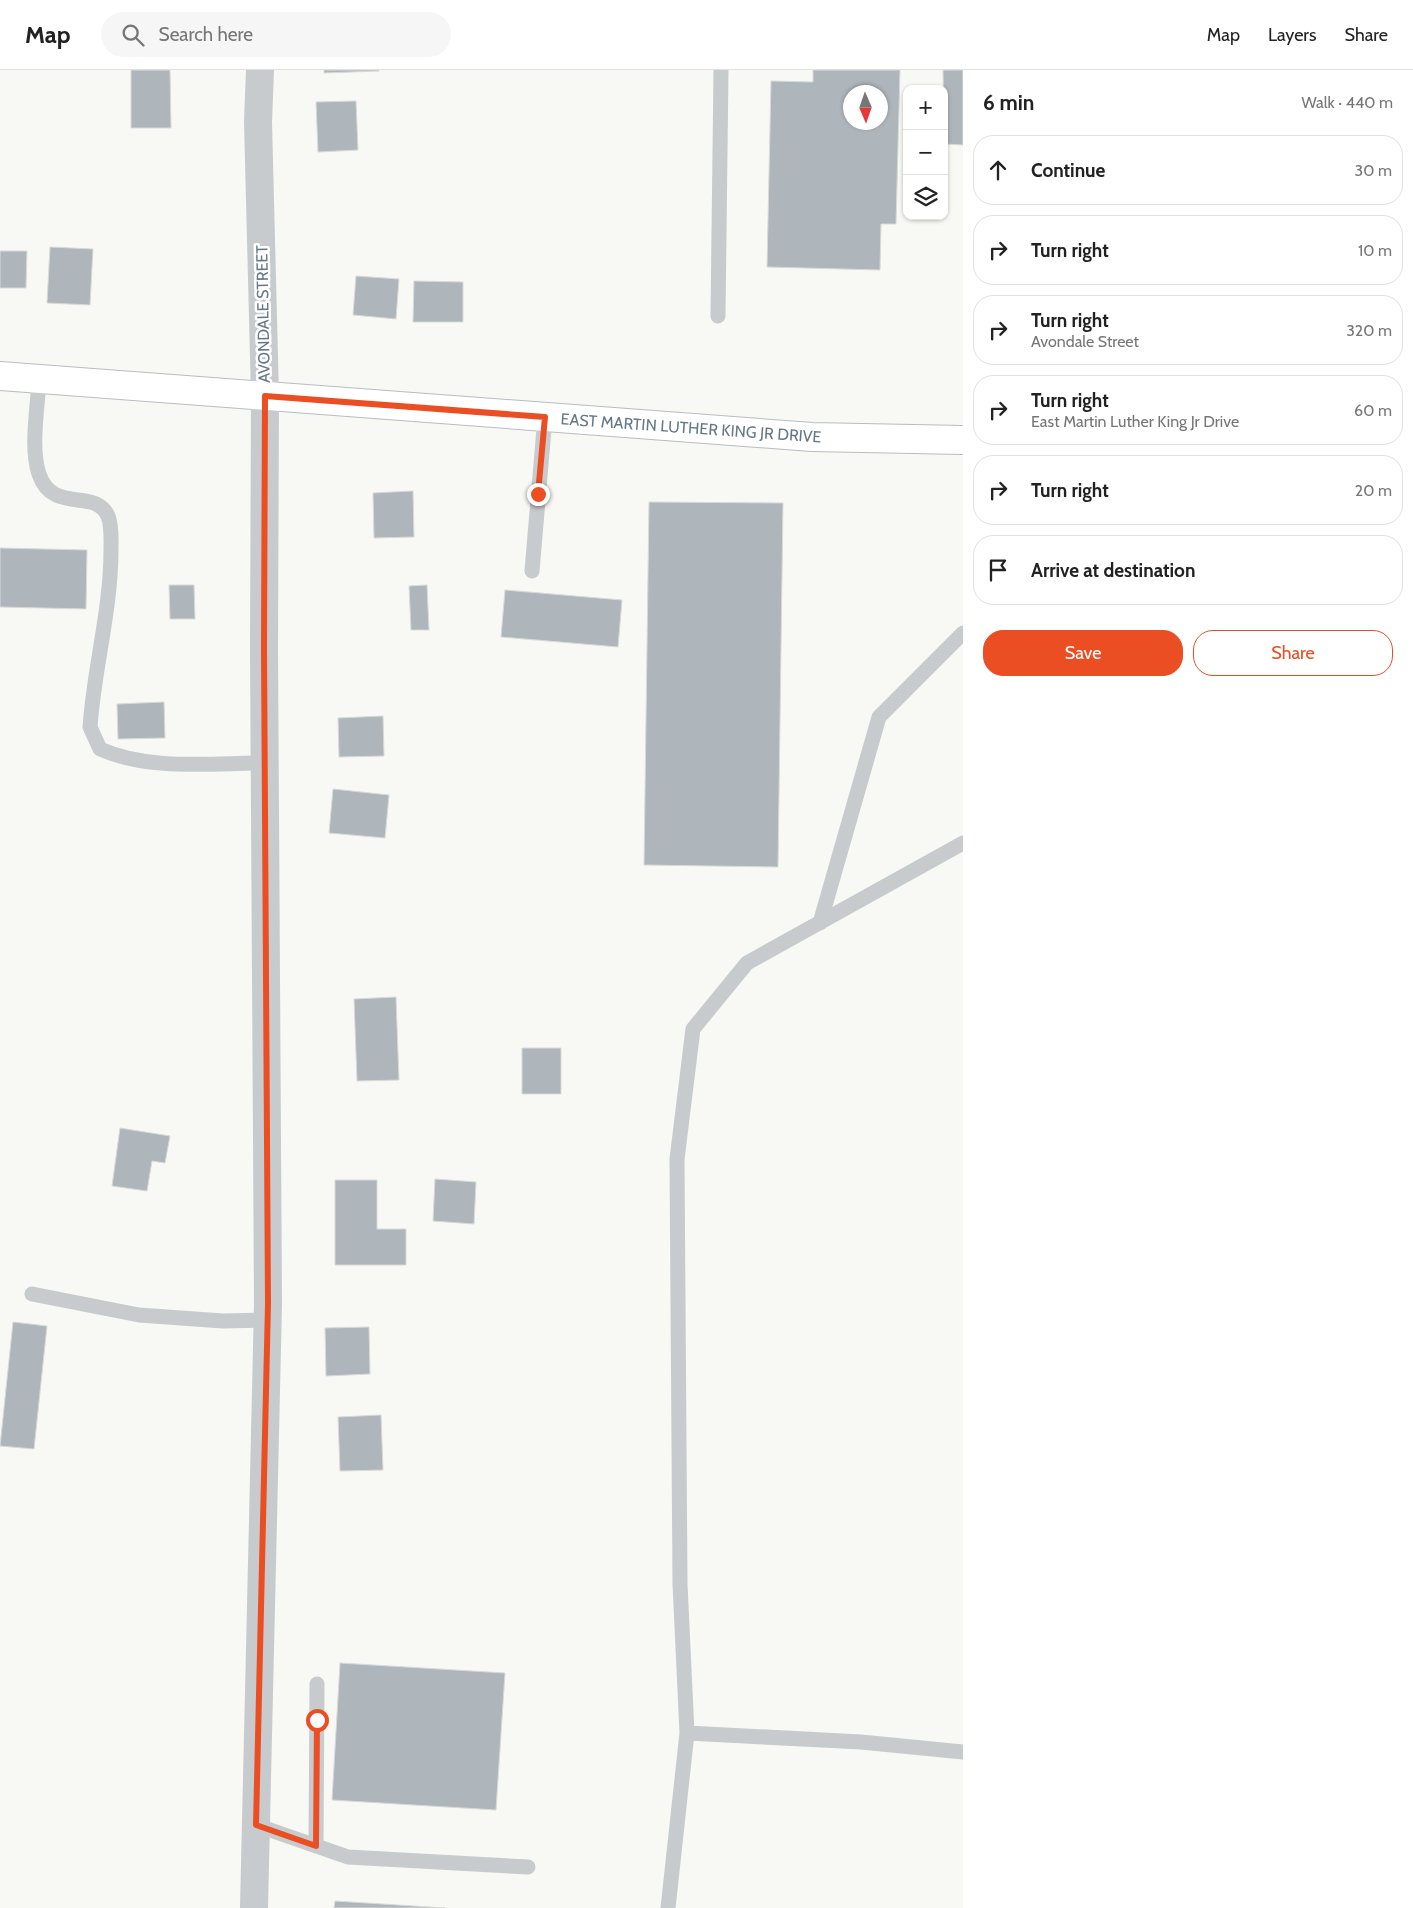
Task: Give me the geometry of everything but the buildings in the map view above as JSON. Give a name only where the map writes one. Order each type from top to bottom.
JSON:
[{"type":"main road","name":"EAST MARTIN LUTHER KING JR DRIVE","points":[[0,376],[812,437],[963,440]]},
{"type":"street","name":"AVONDALE STREET","points":[[254,1908],[268,1320],[265,396],[258,122],[260,70]]},
{"type":"lane","points":[[718,316],[721,70]]},
{"type":"lane","points":[[39,379],[36,456],[38,473],[45,486],[57,497],[88,501],[101,506],[108,517],[111,538],[111,574],[90,727],[100,749],[120,758],[154,763],[265,763]]},
{"type":"lane","points":[[532,571],[545,417]]},
{"type":"lane","points":[[820,923],[879,717],[963,632]]},
{"type":"lane","points":[[668,1908],[687,1733],[680,1584],[677,1159],[693,1029],[747,963],[963,843]]},
{"type":"lane","points":[[32,1294],[139,1314],[223,1321],[268,1320]]},
{"type":"lane","points":[[316,1846],[317,1684]]},
{"type":"lane","points":[[687,1733],[861,1742],[963,1752]]},
{"type":"lane","points":[[256,1825],[348,1857],[528,1867]]},
{"type":"route","points":[[317,1720],[316,1846],[256,1825],[268,1304],[264,649],[265,396],[545,417],[538,494]]}]
